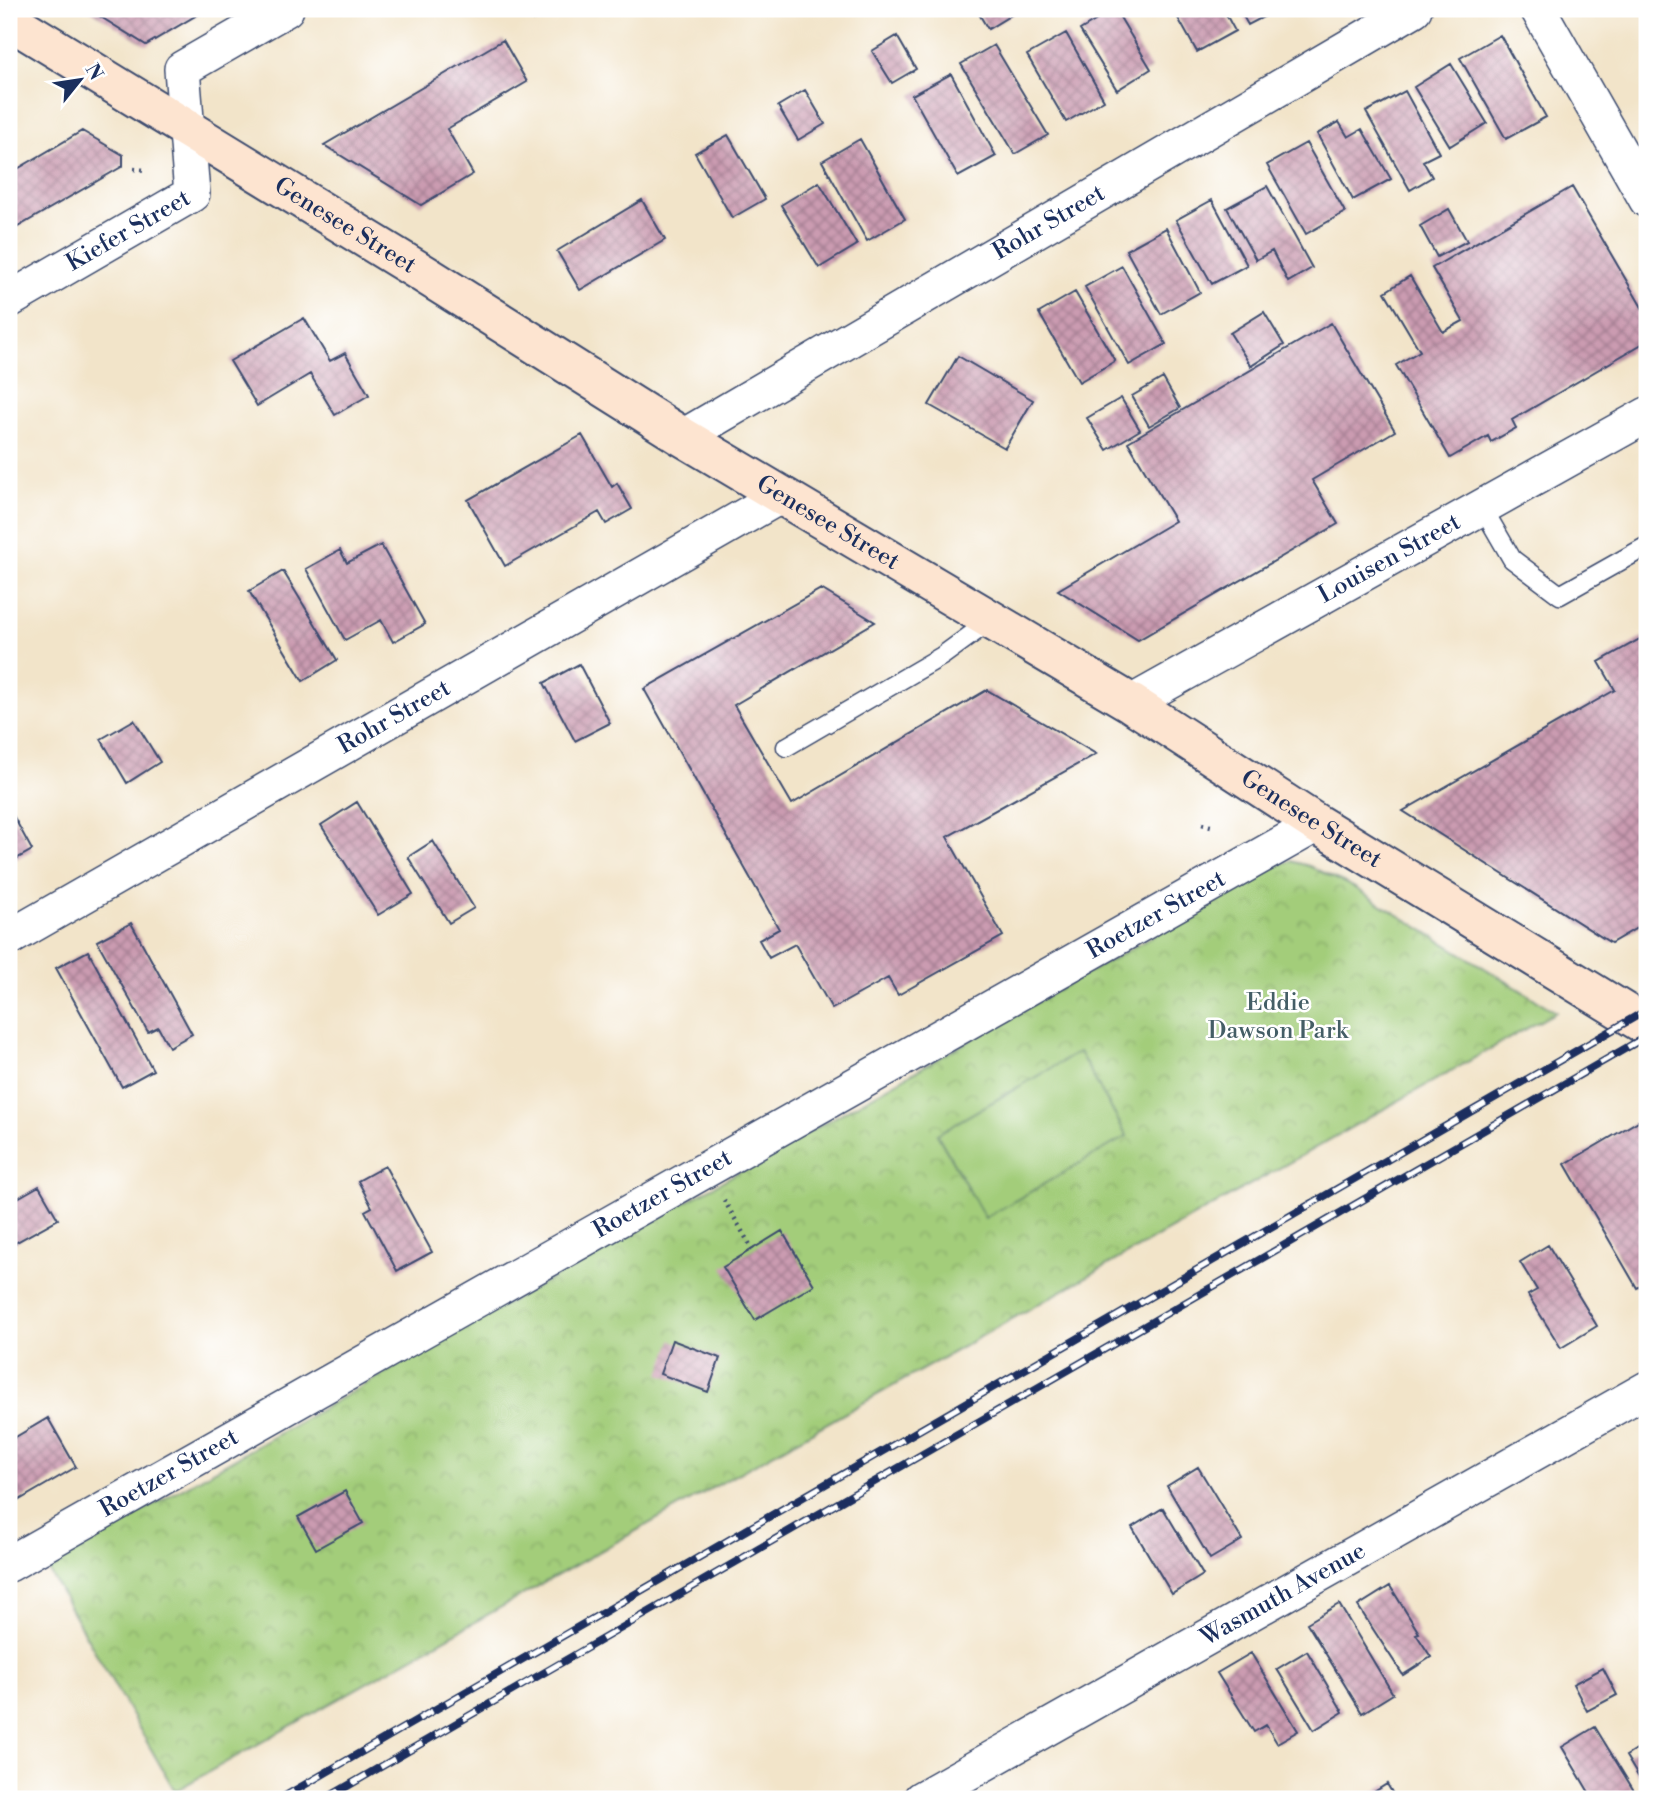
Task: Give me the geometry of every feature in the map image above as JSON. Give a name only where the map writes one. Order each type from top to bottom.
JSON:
[{"type":"main road","name":"Genesee Street","points":[[9,20],[424,274],[682,437],[1131,703],[1317,824],[1647,1026]]},
{"type":"street","points":[[187,129],[183,69],[286,9]]},
{"type":"street","name":"Rohr Street","points":[[682,437],[1414,9]]},
{"type":"street","points":[[1538,9],[1647,200]]},
{"type":"street","name":"Kiefer Street","points":[[9,300],[192,194],[187,129]]},
{"type":"street","name":"Louisen Street","points":[[1131,703],[1647,415]]},
{"type":"street","name":"Rohr Street","points":[[9,938],[780,496]]},
{"type":"street","name":"Roetzer Street","points":[[9,1564],[1317,824]]},
{"type":"street","name":"Wasmuth Avenue","points":[[921,1799],[1647,1389]]},
{"type":"lane","points":[[1482,507],[1512,559],[1560,595],[1647,546]]},
{"type":"lane","points":[[786,747],[942,656],[990,621]]},
{"type":"path","points":[[134,169],[145,170]]},
{"type":"path","points":[[1202,824],[1215,827]]},
{"type":"path","points":[[707,1168],[753,1250]]},
{"type":"green space","name":"Eddie Dawson Park","points":[[1291,861],[1309,866],[1353,887],[1556,1012],[175,1791],[46,1566],[1278,865]]},
{"type":"green space","points":[[1079,1052],[1127,1136],[985,1218],[937,1134]]},
{"type":"building","points":[[88,9],[207,9],[146,45]]},
{"type":"building","points":[[527,9],[553,9],[533,20]]},
{"type":"building","points":[[976,9],[1021,9],[988,29]]},
{"type":"building","points":[[1115,9],[1151,69],[1117,90],[1080,30]]},
{"type":"building","points":[[1173,9],[1223,9],[1235,31],[1197,52]]},
{"type":"building","points":[[1239,9],[1266,9],[1269,14],[1248,25]]},
{"type":"building","points":[[1066,33],[1104,100],[1066,122],[1027,55]]},
{"type":"building","points":[[1500,35],[1546,117],[1506,139],[1460,58]]},
{"type":"building","points":[[897,36],[916,69],[892,83],[872,51]]},
{"type":"building","points":[[503,40],[527,82],[447,129],[473,174],[421,205],[324,145]]},
{"type":"building","points":[[994,45],[1048,135],[1015,154],[961,64]]},
{"type":"building","points":[[1451,64],[1487,123],[1450,146],[1414,87]]},
{"type":"building","points":[[951,74],[996,156],[958,177],[912,95]]},
{"type":"building","points":[[805,90],[825,124],[798,140],[778,106]]},
{"type":"building","points":[[1405,91],[1439,153],[1423,161],[1432,177],[1410,190],[1366,112]]},
{"type":"building","points":[[1339,122],[1348,137],[1362,129],[1391,179],[1353,200],[1317,134]]},
{"type":"building","points":[[82,131],[123,155],[123,166],[9,232],[9,174]]},
{"type":"building","points":[[728,135],[765,199],[732,218],[695,153]]},
{"type":"building","points":[[860,139],[905,219],[867,241],[822,161]]},
{"type":"building","points":[[1306,143],[1345,212],[1306,234],[1267,165]]},
{"type":"building","points":[[819,182],[857,245],[819,268],[781,205]]},
{"type":"building","points":[[1267,186],[1312,268],[1288,282],[1272,251],[1256,260],[1227,208]]},
{"type":"building","points":[[1572,187],[1647,316],[1647,341],[1512,420],[1516,428],[1491,442],[1488,436],[1450,458],[1396,365],[1420,351],[1385,292],[1410,276],[1443,332],[1463,321],[1432,268]]},
{"type":"building","points":[[642,200],[665,240],[580,290],[557,251]]},
{"type":"building","points":[[1212,200],[1247,265],[1212,284],[1176,220]]},
{"type":"building","points":[[1449,209],[1467,241],[1437,257],[1420,226]]},
{"type":"building","points":[[1166,228],[1200,292],[1161,314],[1126,250]]},
{"type":"building","points":[[1122,266],[1166,344],[1129,365],[1085,287]]},
{"type":"building","points":[[1075,292],[1115,361],[1079,382],[1039,313]]},
{"type":"building","points":[[1264,312],[1284,345],[1251,366],[1230,333]]},
{"type":"building","points":[[304,318],[330,361],[345,353],[369,395],[335,415],[310,374],[257,406],[230,361]]},
{"type":"building","points":[[1331,323],[1395,431],[1312,480],[1338,524],[1138,640],[1058,590],[1175,521],[1128,442]]},
{"type":"building","points":[[958,356],[1033,400],[1005,448],[929,405]]},
{"type":"building","points":[[1163,378],[1180,408],[1149,426],[1132,396]]},
{"type":"building","points":[[1121,398],[1140,430],[1107,450],[1087,418]]},
{"type":"building","points":[[582,435],[612,487],[617,483],[632,509],[606,524],[599,512],[505,566],[468,500]]},
{"type":"building","points":[[381,545],[425,624],[393,642],[381,620],[345,640],[306,569],[340,550],[347,563]]},
{"type":"building","points":[[283,571],[337,660],[303,681],[249,591]]},
{"type":"building","points":[[821,589],[875,622],[734,705],[792,804],[987,690],[1096,754],[947,837],[1003,936],[898,995],[888,978],[832,1009],[795,944],[769,958],[759,940],[779,929],[644,689]]},
{"type":"building","points":[[1647,635],[1647,922],[1611,943],[1403,811],[1615,690],[1599,662]]},
{"type":"building","points":[[579,664],[610,723],[575,741],[544,683]]},
{"type":"building","points":[[134,720],[160,762],[127,783],[101,739]]},
{"type":"building","points":[[357,802],[413,894],[378,915],[321,825]]},
{"type":"building","points":[[9,808],[32,850],[9,863]]},
{"type":"building","points":[[433,841],[474,908],[449,923],[408,857]]},
{"type":"building","points":[[131,923],[192,1034],[169,1047],[158,1027],[148,1032],[97,941]]},
{"type":"building","points":[[88,951],[153,1070],[122,1087],[56,968]]},
{"type":"building","points":[[1647,1116],[1647,1282],[1637,1288],[1565,1164]]},
{"type":"building","points":[[385,1166],[432,1252],[397,1271],[365,1211],[372,1207],[358,1181]]},
{"type":"building","points":[[39,1186],[58,1219],[13,1244],[9,1235],[9,1203]]},
{"type":"building","points":[[782,1231],[814,1285],[755,1320],[723,1267]]},
{"type":"building","points":[[1548,1245],[1597,1326],[1561,1348],[1528,1295],[1537,1290],[1520,1262]]},
{"type":"building","points":[[672,1340],[720,1358],[708,1392],[660,1374]]},
{"type":"building","points":[[48,1418],[76,1467],[9,1506],[9,1441]]},
{"type":"building","points":[[1198,1467],[1242,1540],[1210,1559],[1167,1486]]},
{"type":"building","points":[[345,1491],[363,1523],[316,1549],[298,1517]]},
{"type":"building","points":[[1163,1508],[1203,1575],[1172,1594],[1132,1527]]},
{"type":"building","points":[[1390,1586],[1431,1657],[1403,1675],[1358,1606]]},
{"type":"building","points":[[1339,1604],[1393,1694],[1362,1713],[1307,1623]]},
{"type":"building","points":[[1307,1651],[1343,1712],[1314,1730],[1277,1669]]},
{"type":"building","points":[[1251,1653],[1298,1731],[1277,1743],[1266,1725],[1254,1732],[1217,1673]]},
{"type":"building","points":[[1603,1668],[1617,1695],[1587,1711],[1573,1684]]},
{"type":"building","points":[[1595,1727],[1639,1799],[1593,1799],[1562,1747]]},
{"type":"building","points":[[1647,1743],[1647,1791],[1626,1756]]},
{"type":"building","points":[[1387,1784],[1396,1799],[1363,1799]]},
{"type":"railway","points":[[280,1799],[1647,1010]]},
{"type":"railway","points":[[325,1799],[1647,1036]]}]
